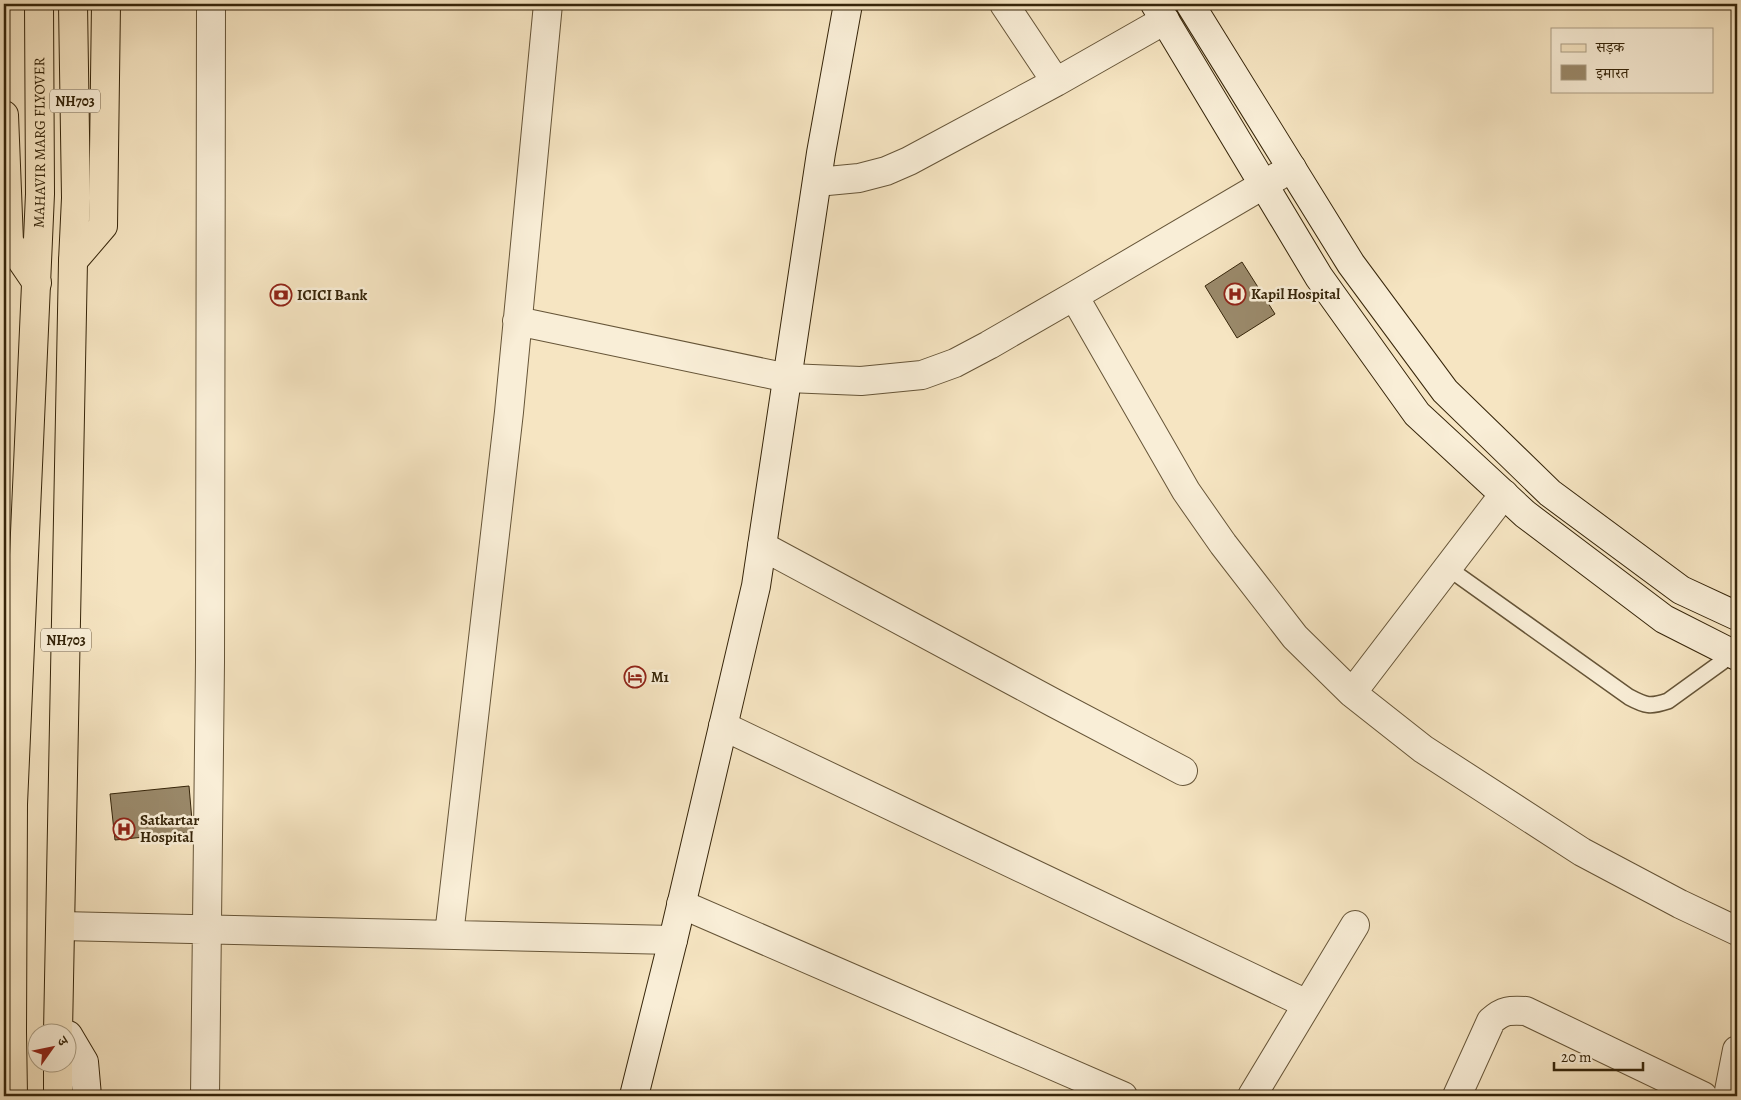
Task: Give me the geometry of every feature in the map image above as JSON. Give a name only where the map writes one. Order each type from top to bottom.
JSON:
[{"type":"main road","name":"MAHAVIR MARG FLYOVER","points":[[37,283],[40,194],[38,4]]},
{"type":"main road","name":"NH703","points":[[63,1022],[61,926],[72,261],[76,198],[73,4]]},
{"type":"main road","points":[[72,261],[103,226],[106,4]]},
{"type":"main road","points":[[4,115],[9,242],[37,283]]},
{"type":"main road","name":"NH703","points":[[14,1088],[8,1038],[8,804],[37,283]]},
{"type":"main road","points":[[58,1072],[58,1094]]},
{"type":"street","points":[[205,1096],[210,662],[211,4]]},
{"type":"street","points":[[448,935],[508,412],[548,4]]},
{"type":"street","points":[[634,1096],[673,940],[756,586],[817,182],[848,4]]},
{"type":"street","points":[[1004,4],[1056,82]]},
{"type":"street","points":[[1190,4],[1351,264],[1445,391],[1550,493],[1681,590],[1737,616]]},
{"type":"street","points":[[817,182],[859,178],[886,171],[901,164],[1056,82],[1160,12],[1319,277],[1417,414],[1525,514],[1664,619],[1735,655]]},
{"type":"street","points":[[517,321],[788,378],[861,381],[922,375],[955,363],[1074,296],[1263,183],[1292,168]]},
{"type":"street","points":[[1074,296],[1186,491],[1218,537],[1295,637],[1352,693],[1423,749],[1582,852],[1680,904],[1737,930]]},
{"type":"street","points":[[1352,693],[1504,494]]},
{"type":"street","points":[[762,546],[1183,771]]},
{"type":"street","points":[[723,726],[1307,1004]]},
{"type":"street","points":[[681,904],[1123,1096]]},
{"type":"street","points":[[1252,1096],[1355,925]]},
{"type":"street","points":[[61,926],[673,940]]},
{"type":"street","points":[[1457,1096],[1491,1021],[1500,1013],[1512,1010],[1526,1011],[1703,1096]]},
{"type":"street","points":[[1728,1096],[1737,1050]]},
{"type":"street","points":[[78,1053],[84,1062],[86,1096]]},
{"type":"lane","points":[[1448,568],[1628,697],[1643,705],[1668,701],[1735,655]]},
{"type":"building","points":[[1242,262],[1275,314],[1237,338],[1205,286]]},
{"type":"building","points":[[189,786],[193,832],[115,840],[110,794]]},
{"type":"place","name":"Kapil Hospital","points":[[1235,294]]},
{"type":"place","name":"ICICI Bank","points":[[281,295]]},
{"type":"place","name":"M1","points":[[635,677]]},
{"type":"place","name":"Satkartar Hospital","points":[[124,829]]}]
